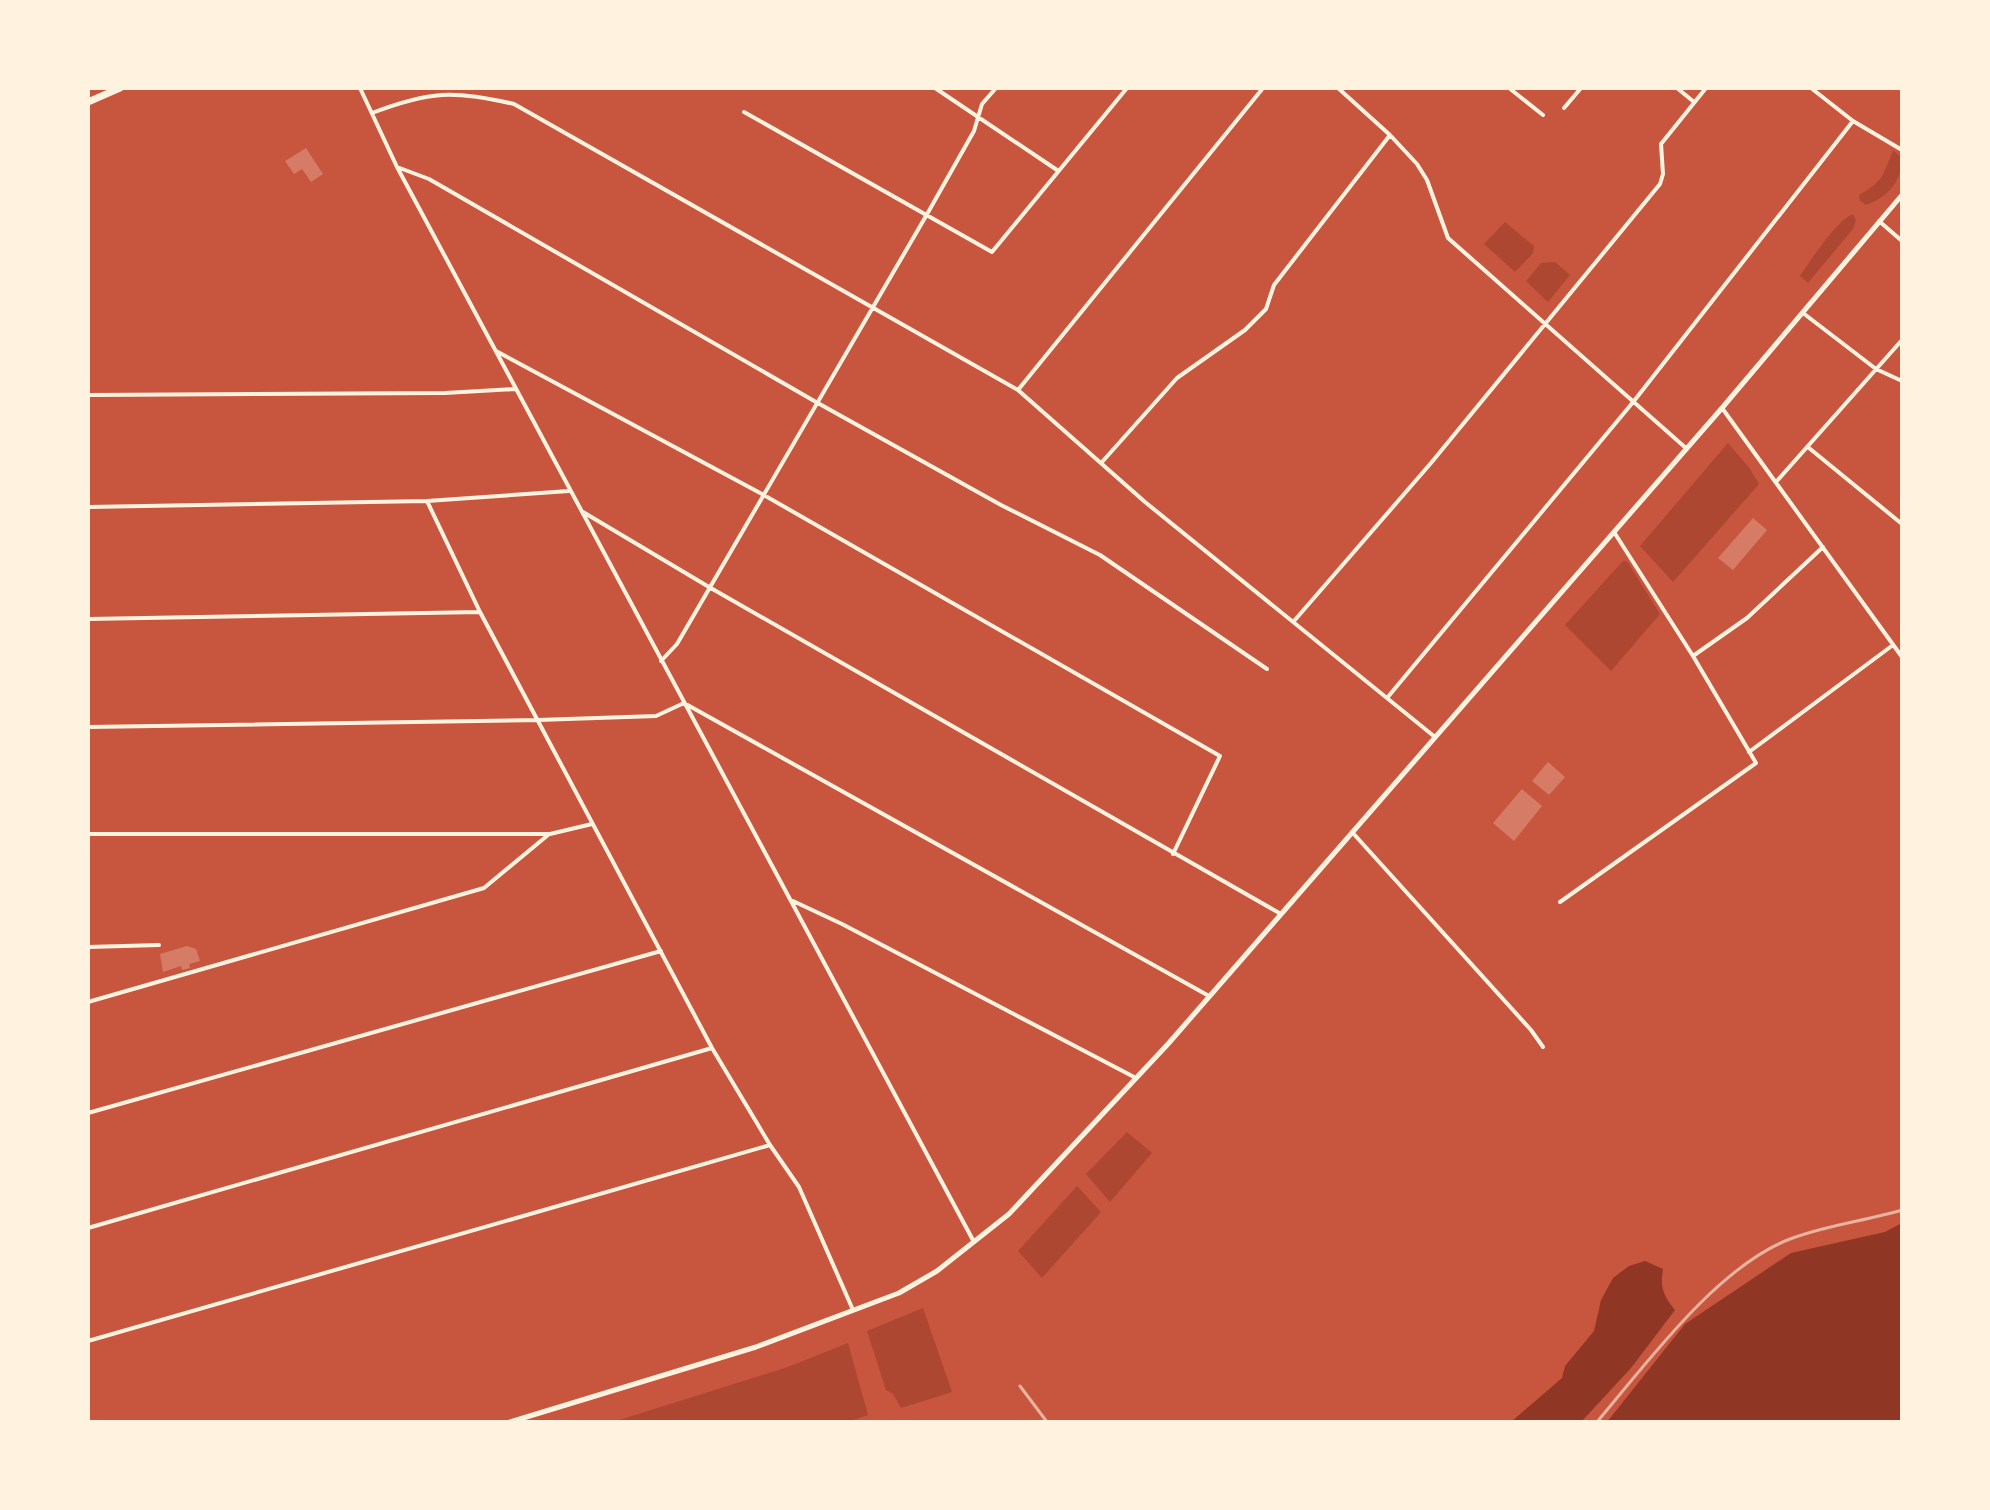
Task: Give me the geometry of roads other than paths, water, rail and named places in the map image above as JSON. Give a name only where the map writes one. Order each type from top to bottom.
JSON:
[{"type":"highway","points":[[88,102],[120,88]]},
{"type":"street","points":[[360,88],[397,167],[569,491],[974,1242]]},
{"type":"street","points":[[935,88],[1057,170]]},
{"type":"street","points":[[661,661],[677,644],[926,216],[974,131],[982,104],[996,88]]},
{"type":"street","points":[[744,112],[992,252],[1127,88]]},
{"type":"street","points":[[1018,390],[1263,88]]},
{"type":"street","points":[[1338,88],[1417,164],[1427,180],[1448,238],[1687,449]]},
{"type":"street","points":[[1509,88],[1543,115]]},
{"type":"street","points":[[1564,108],[1581,88]]},
{"type":"street","points":[[1677,88],[1694,102]]},
{"type":"street","points":[[1294,621],[1431,463],[1660,184],[1663,174],[1661,144],[1706,88]]},
{"type":"street","points":[[1811,88],[1853,121],[1902,150]]},
{"type":"street","points":[[372,113],[410,98],[438,94],[475,95],[514,104],[1018,390],[1145,502],[1435,737]]},
{"type":"street","points":[[1387,698],[1634,401],[1853,121]]},
{"type":"street","points":[[1102,462],[1177,378],[1245,330],[1266,309],[1274,285],[1390,135]]},
{"type":"street","points":[[397,167],[429,179],[816,402],[1001,505],[1100,555],[1267,669]]},
{"type":"street","points":[[510,1422],[756,1347],[899,1293],[937,1271],[1009,1214],[1136,1078],[1281,914],[1687,449],[1902,195]]},
{"type":"street","points":[[1879,221],[1902,241]]},
{"type":"street","points":[[1803,313],[1876,369],[1902,381]]},
{"type":"street","points":[[1776,482],[1902,340]]},
{"type":"street","points":[[494,350],[762,494],[1220,756],[1173,854]]},
{"type":"street","points":[[88,395],[445,393],[515,389]]},
{"type":"street","points":[[1722,408],[1902,657]]},
{"type":"street","points":[[1809,448],[1902,524]]},
{"type":"street","points":[[88,507],[427,501],[569,491]]},
{"type":"street","points":[[427,501],[480,612],[712,1048],[799,1187],[853,1310]]},
{"type":"street","points":[[580,510],[1281,914]]},
{"type":"street","points":[[1560,902],[1756,763],[1614,532]]},
{"type":"street","points":[[1693,656],[1747,618],[1824,547]]},
{"type":"street","points":[[88,619],[480,612]]},
{"type":"street","points":[[1749,752],[1893,645]]},
{"type":"street","points":[[88,727],[656,716],[684,703]]},
{"type":"street","points":[[684,703],[1209,996]]},
{"type":"street","points":[[88,834],[550,834],[593,824]]},
{"type":"street","points":[[1352,832],[1543,1047]]},
{"type":"street","points":[[88,1002],[484,888],[550,834]]},
{"type":"street","points":[[790,900],[869,937],[1136,1078]]},
{"type":"street","points":[[88,947],[159,945]]},
{"type":"street","points":[[88,1113],[661,951]]},
{"type":"street","points":[[88,1228],[712,1048]]},
{"type":"street","points":[[88,1341],[770,1145]]},
{"type":"railway","points":[[1597,1422],[1685,1319],[1736,1271],[1763,1252],[1804,1234],[1902,1210]]},
{"type":"railway","points":[[1020,1386],[1047,1422]]}]
